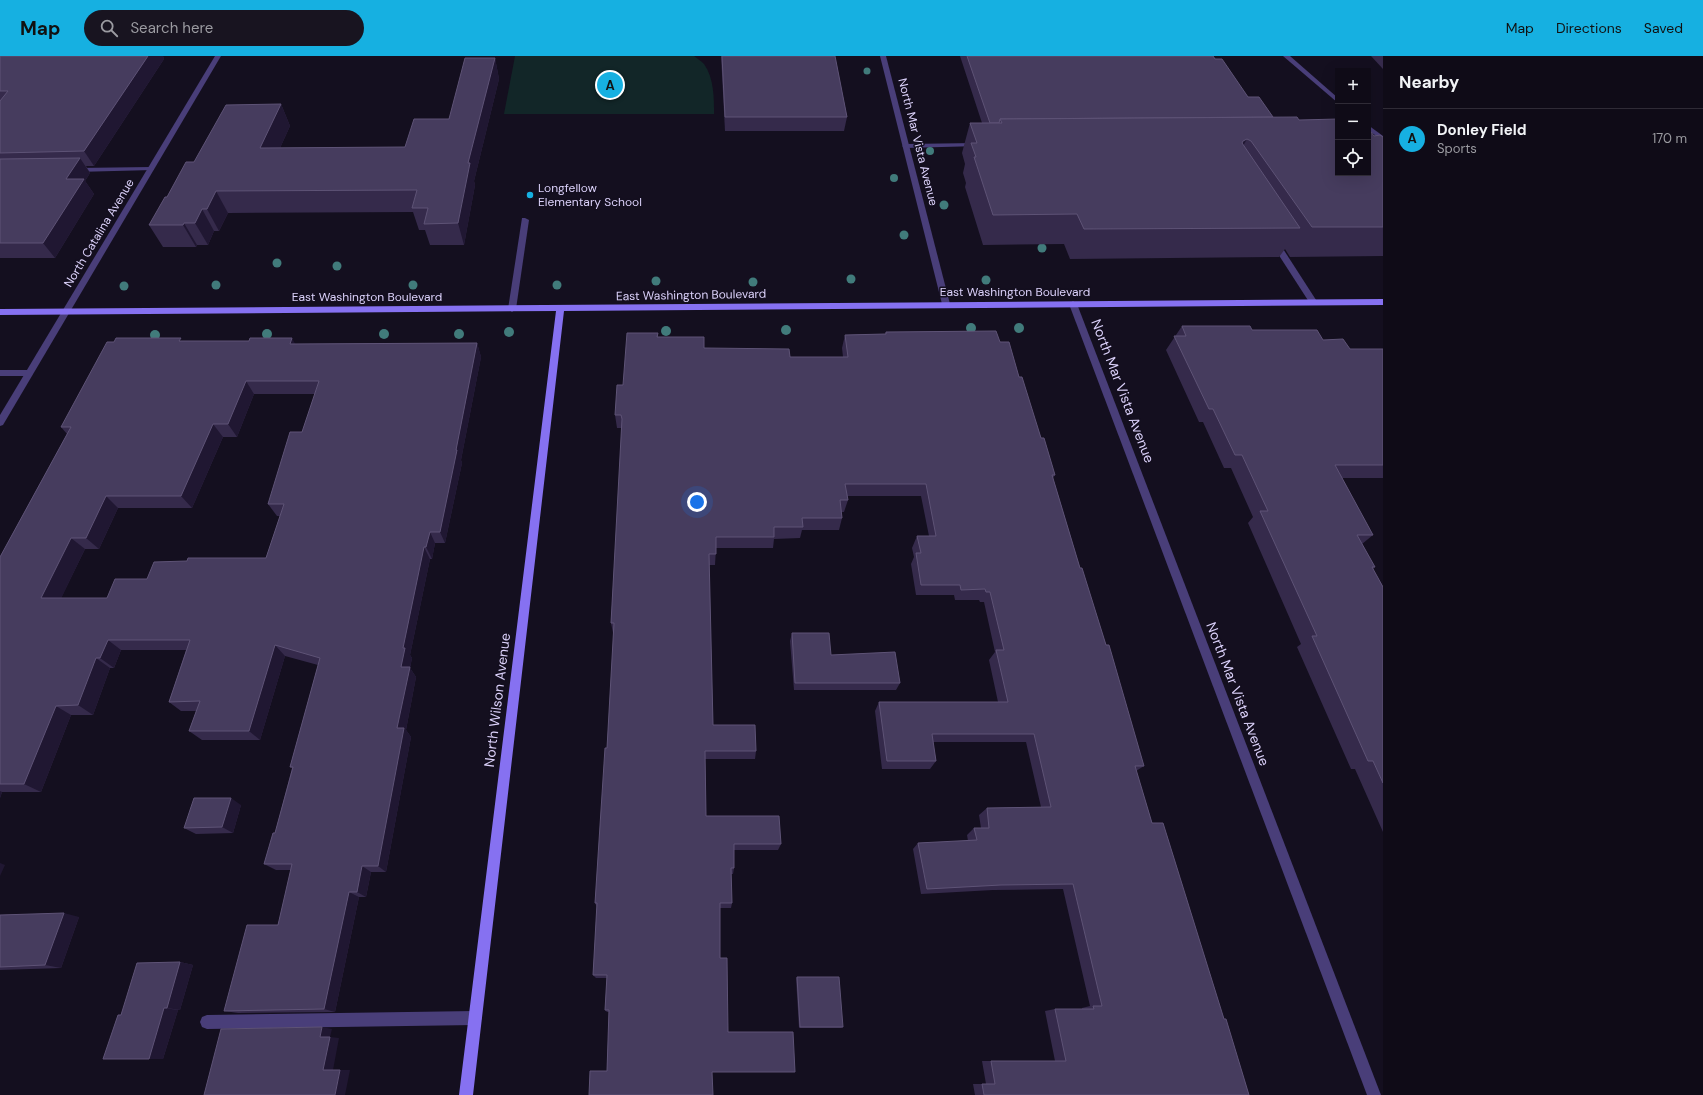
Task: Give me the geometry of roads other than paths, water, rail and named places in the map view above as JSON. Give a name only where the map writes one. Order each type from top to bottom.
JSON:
[{"type":"main road","name":"East Washington Boulevard","points":[[0,312],[1383,302]]},
{"type":"main road","name":"North Wilson Avenue","points":[[466,1095],[560,308]]},
{"type":"street","name":"North Catalina Avenue","points":[[0,423],[218,56]]},
{"type":"street","name":"North Mar Vista Avenue","points":[[883,56],[946,304]]},
{"type":"street","points":[[1286,56],[1335,98]]},
{"type":"street","points":[[1371,129],[1383,140]]},
{"type":"street","points":[[905,146],[984,145]]},
{"type":"street","points":[[71,170],[151,169]]},
{"type":"street","points":[[512,309],[525,220]]},
{"type":"street","points":[[1270,235],[1314,303]]},
{"type":"street","name":"North Mar Vista Avenue","points":[[1073,304],[1374,1095]]},
{"type":"street","points":[[0,373],[29,373]]},
{"type":"street","points":[[208,1022],[475,1018]]},
{"type":"place","name":"Donley Field","points":[[610,85]]},
{"type":"place","name":"Longfellow Elementary School","points":[[530,195]]}]
